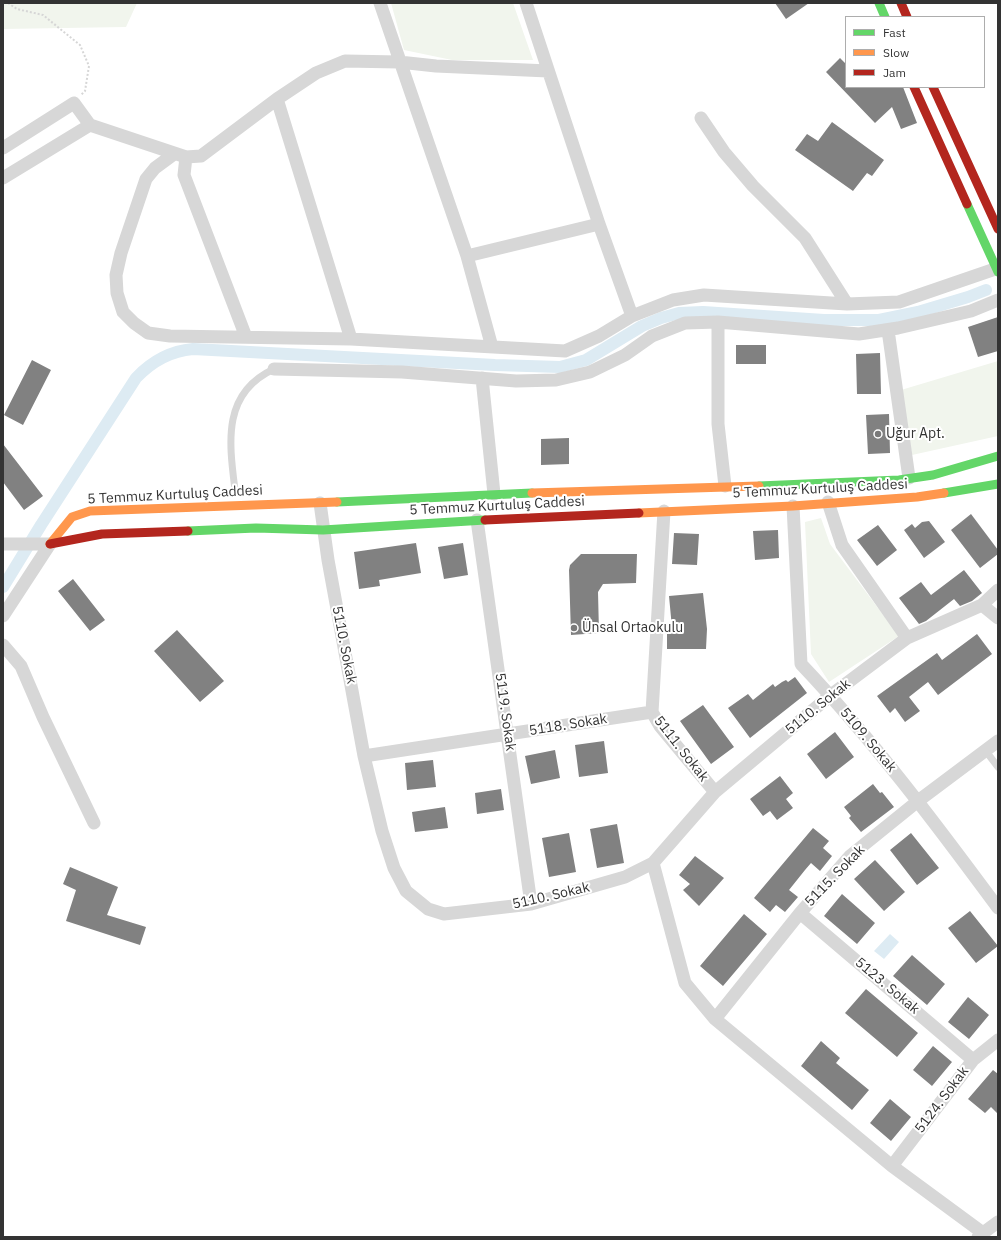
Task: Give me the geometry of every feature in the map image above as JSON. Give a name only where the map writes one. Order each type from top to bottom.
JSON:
[{"type":"main road","points":[[880,3],[885,16]]},
{"type":"main road","points":[[901,3],[907,16]]},
{"type":"main road","points":[[914,88],[930,126],[998,269]]},
{"type":"main road","points":[[933,88],[998,230]]},
{"type":"main road","name":"5 Temmuz Kurtuluş Caddesi","points":[[50,544],[72,517],[90,511],[320,503],[494,494],[849,483],[933,475],[998,456]]},
{"type":"main road","name":"5 Temmuz Kurtuluş Caddesi","points":[[50,544],[102,534],[256,528],[323,530],[478,520],[553,510],[664,512],[793,506],[828,502],[917,497],[998,484]]},
{"type":"main road","points":[[553,510],[554,492]]},
{"type":"street","points":[[380,3],[399,62],[467,256],[492,347]]},
{"type":"street","points":[[526,3],[599,224],[632,316]]},
{"type":"street","points":[[3,148],[74,103],[90,125],[180,156],[194,158],[206,153],[276,99],[316,73],[345,61],[399,62],[436,66],[548,71]]},
{"type":"street","points":[[276,99],[351,340]]},
{"type":"street","points":[[701,118],[724,152],[753,186],[805,238],[847,304]]},
{"type":"street","points":[[3,178],[90,125]]},
{"type":"street","points":[[180,156],[155,168],[146,179],[121,253],[116,275],[117,293],[123,312],[134,323],[148,332],[170,336],[351,340],[565,351],[599,336],[632,316],[673,300],[704,296],[847,304],[899,302],[998,269]]},
{"type":"street","points":[[180,156],[184,175],[246,337]]},
{"type":"street","points":[[467,256],[599,224]]},
{"type":"street","points":[[274,369],[402,372],[516,381],[556,380],[590,372],[625,355],[652,336],[685,323],[718,322],[858,334],[888,330],[970,311],[998,300]]},
{"type":"street","points":[[718,322],[718,424],[725,486]]},
{"type":"street","points":[[888,330],[908,478]]},
{"type":"street","points":[[482,378],[494,494]]},
{"type":"street","points":[[828,502],[842,545],[907,638]]},
{"type":"street","name":"5110. Sokak","points":[[320,503],[323,530],[364,756],[391,861],[406,891],[428,908],[444,914],[531,904],[625,878],[653,863],[715,792],[831,696],[907,638],[982,605],[998,590]]},
{"type":"street","name":"5109. Sokak","points":[[793,506],[801,664],[831,696],[918,801],[998,908]]},
{"type":"street","name":"5111. Sokak","points":[[664,512],[652,712],[660,726],[715,792]]},
{"type":"street","name":"5119. Sokak","points":[[478,520],[509,734],[531,904]]},
{"type":"street","points":[[7,544],[50,544]]},
{"type":"street","points":[[3,616],[50,544]]},
{"type":"street","points":[[982,605],[998,618]]},
{"type":"street","points":[[3,645],[21,666],[43,717],[94,823]]},
{"type":"street","name":"5118. Sokak","points":[[364,756],[652,712]]},
{"type":"street","name":"5115. Sokak","points":[[715,1019],[800,913],[850,856],[918,801],[998,741]]},
{"type":"street","points":[[653,863],[685,983],[715,1019],[892,1166],[987,1231]]},
{"type":"street","name":"5123. Sokak","points":[[800,913],[973,1060]]},
{"type":"street","name":"5124. Sokak","points":[[892,1166],[973,1060],[998,1040]]},
{"type":"lane","points":[[235,490],[230,441],[234,416],[238,404],[248,387],[274,369]]},
{"type":"lane","points":[[986,750],[998,767]]},
{"type":"path","points":[[8,3],[17,9],[43,15],[80,45],[89,66],[85,91],[74,103]]},
{"type":"shaded area","points":[[3,3],[137,3],[126,27],[3,29]]},
{"type":"shaded area","points":[[391,3],[513,3],[533,60],[452,60],[404,50]]},
{"type":"shaded area","points":[[998,361],[998,436],[912,455],[901,390]]},
{"type":"shaded area","points":[[821,518],[830,544],[899,636],[829,682],[811,654],[805,522]]},
{"type":"shaded area","points":[[890,934],[899,942],[884,959],[874,951]]},
{"type":"building","points":[[775,3],[809,3],[786,19]]},
{"type":"building","points":[[840,58],[845,63],[845,88],[903,88],[917,123],[901,129],[892,107],[875,123],[826,72]]},
{"type":"building","points":[[832,122],[884,160],[872,176],[867,173],[853,191],[795,150],[807,134],[818,141]]},
{"type":"building","points":[[998,317],[998,351],[978,357],[968,327]]},
{"type":"building","points":[[736,345],[766,345],[766,364],[736,364]]},
{"type":"building","points":[[880,353],[881,394],[857,394],[856,354]]},
{"type":"building","points":[[32,360],[51,370],[23,425],[4,415]]},
{"type":"building","name":"Uğur Apt.","points":[[889,414],[890,453],[868,454],[866,415]]},
{"type":"building","points":[[569,438],[569,464],[541,465],[541,439]]},
{"type":"building","points":[[3,444],[43,496],[24,510],[3,482]]},
{"type":"building","points":[[971,514],[998,550],[998,554],[980,568],[951,530]]},
{"type":"building","points":[[929,521],[945,542],[924,558],[904,530],[912,524],[915,528],[922,522]]},
{"type":"building","points":[[878,525],[897,550],[877,566],[857,540]]},
{"type":"building","points":[[778,530],[779,558],[755,560],[753,531]]},
{"type":"building","points":[[674,533],[699,534],[697,565],[672,564]]},
{"type":"building","points":[[416,543],[421,573],[379,580],[380,586],[359,589],[354,552]]},
{"type":"building","points":[[463,543],[468,575],[444,579],[438,547]]},
{"type":"building","points":[[581,554],[637,554],[636,583],[603,584],[598,592],[599,633],[571,635],[569,570],[570,565]]},
{"type":"building","points":[[964,570],[982,593],[972,601],[960,606],[954,599],[926,621],[919,624],[899,598],[921,582],[931,595]]},
{"type":"building","points":[[73,579],[105,620],[90,631],[58,591]]},
{"type":"building","points":[[703,593],[707,629],[706,649],[667,649],[667,628],[672,628],[669,596]]},
{"type":"building","points":[[177,630],[224,681],[200,702],[154,651]]},
{"type":"building","points":[[977,634],[992,654],[938,695],[928,682],[909,697],[920,711],[905,722],[895,708],[890,713],[877,696],[937,653],[942,660]]},
{"type":"building","points":[[795,677],[807,693],[750,738],[728,708],[748,694],[753,700],[773,684],[775,687],[786,680],[788,682]]},
{"type":"building","points":[[703,705],[734,747],[711,764],[680,721]]},
{"type":"building","points":[[835,732],[854,757],[826,779],[807,754]]},
{"type":"building","points":[[604,741],[608,773],[579,777],[575,745]]},
{"type":"building","points":[[555,750],[560,778],[531,784],[525,756]]},
{"type":"building","points":[[433,760],[436,787],[407,790],[405,763]]},
{"type":"building","points":[[780,776],[793,793],[786,799],[793,808],[777,820],[770,811],[763,816],[750,799]]},
{"type":"building","points":[[873,784],[880,793],[882,792],[894,807],[861,832],[849,818],[851,816],[844,807]]},
{"type":"building","points":[[501,789],[504,810],[477,814],[475,793]]},
{"type":"building","points":[[445,807],[448,828],[415,832],[412,812]]},
{"type":"building","points":[[617,824],[624,863],[597,868],[590,829]]},
{"type":"building","points":[[813,828],[829,841],[823,848],[832,856],[820,871],[811,863],[805,870],[789,890],[798,897],[785,912],[776,905],[770,912],[754,898]]},
{"type":"building","points":[[569,833],[576,872],[549,877],[542,838]]},
{"type":"building","points":[[911,833],[939,868],[917,885],[890,850]]},
{"type":"building","points":[[695,856],[724,878],[699,906],[683,890],[690,884],[679,875]]},
{"type":"building","points":[[875,860],[905,892],[884,911],[854,879]]},
{"type":"building","points":[[70,867],[118,887],[107,915],[146,927],[140,945],[66,921],[76,890],[63,884]]},
{"type":"building","points":[[842,894],[875,923],[857,944],[824,916]]},
{"type":"building","points":[[970,911],[998,946],[976,963],[948,928]]},
{"type":"building","points":[[744,914],[767,934],[723,986],[700,966]]},
{"type":"building","points":[[912,955],[945,984],[927,1005],[893,976]]},
{"type":"building","points":[[866,989],[918,1033],[897,1057],[845,1013]]},
{"type":"building","points":[[968,997],[989,1015],[969,1039],[948,1022]]},
{"type":"building","points":[[821,1041],[840,1058],[836,1063],[869,1090],[852,1110],[801,1066]]},
{"type":"building","points":[[933,1046],[952,1062],[932,1086],[913,1070]]},
{"type":"building","points":[[993,1070],[998,1074],[998,1114],[991,1107],[985,1113],[968,1099]]},
{"type":"building","points":[[890,1099],[911,1117],[891,1141],[870,1123]]},
{"type":"waterway","points":[[3,587],[41,525],[136,378],[155,362],[177,352],[193,349],[560,367],[586,360],[642,326],[661,318],[679,313],[703,312],[824,320],[879,320],[918,312],[986,290]]},
{"type":"traffic: fast","points":[[879,3],[885,16]]},
{"type":"traffic: fast","points":[[967,204],[998,272]]},
{"type":"traffic: fast","points":[[759,486],[899,480],[933,475],[998,456]]},
{"type":"traffic: fast","points":[[944,493],[998,484]]},
{"type":"traffic: fast","points":[[337,502],[532,493]]},
{"type":"traffic: fast","points":[[188,531],[256,528],[323,530],[485,520]]},
{"type":"traffic: slow","points":[[532,493],[759,486]]},
{"type":"traffic: slow","points":[[639,513],[793,506],[917,497],[944,493]]},
{"type":"traffic: slow","points":[[50,544],[72,517],[90,511],[337,502]]},
{"type":"traffic: jam","points":[[901,3],[907,16]]},
{"type":"traffic: jam","points":[[914,88],[967,204]]},
{"type":"traffic: jam","points":[[933,88],[998,229]]},
{"type":"traffic: jam","points":[[485,520],[639,513]]},
{"type":"traffic: jam","points":[[50,544],[102,534],[188,531]]},
{"type":"place","name":"Uğur Apt.","points":[[878,434]]},
{"type":"place","name":"Ünsal Ortaokulu","points":[[574,628]]}]
